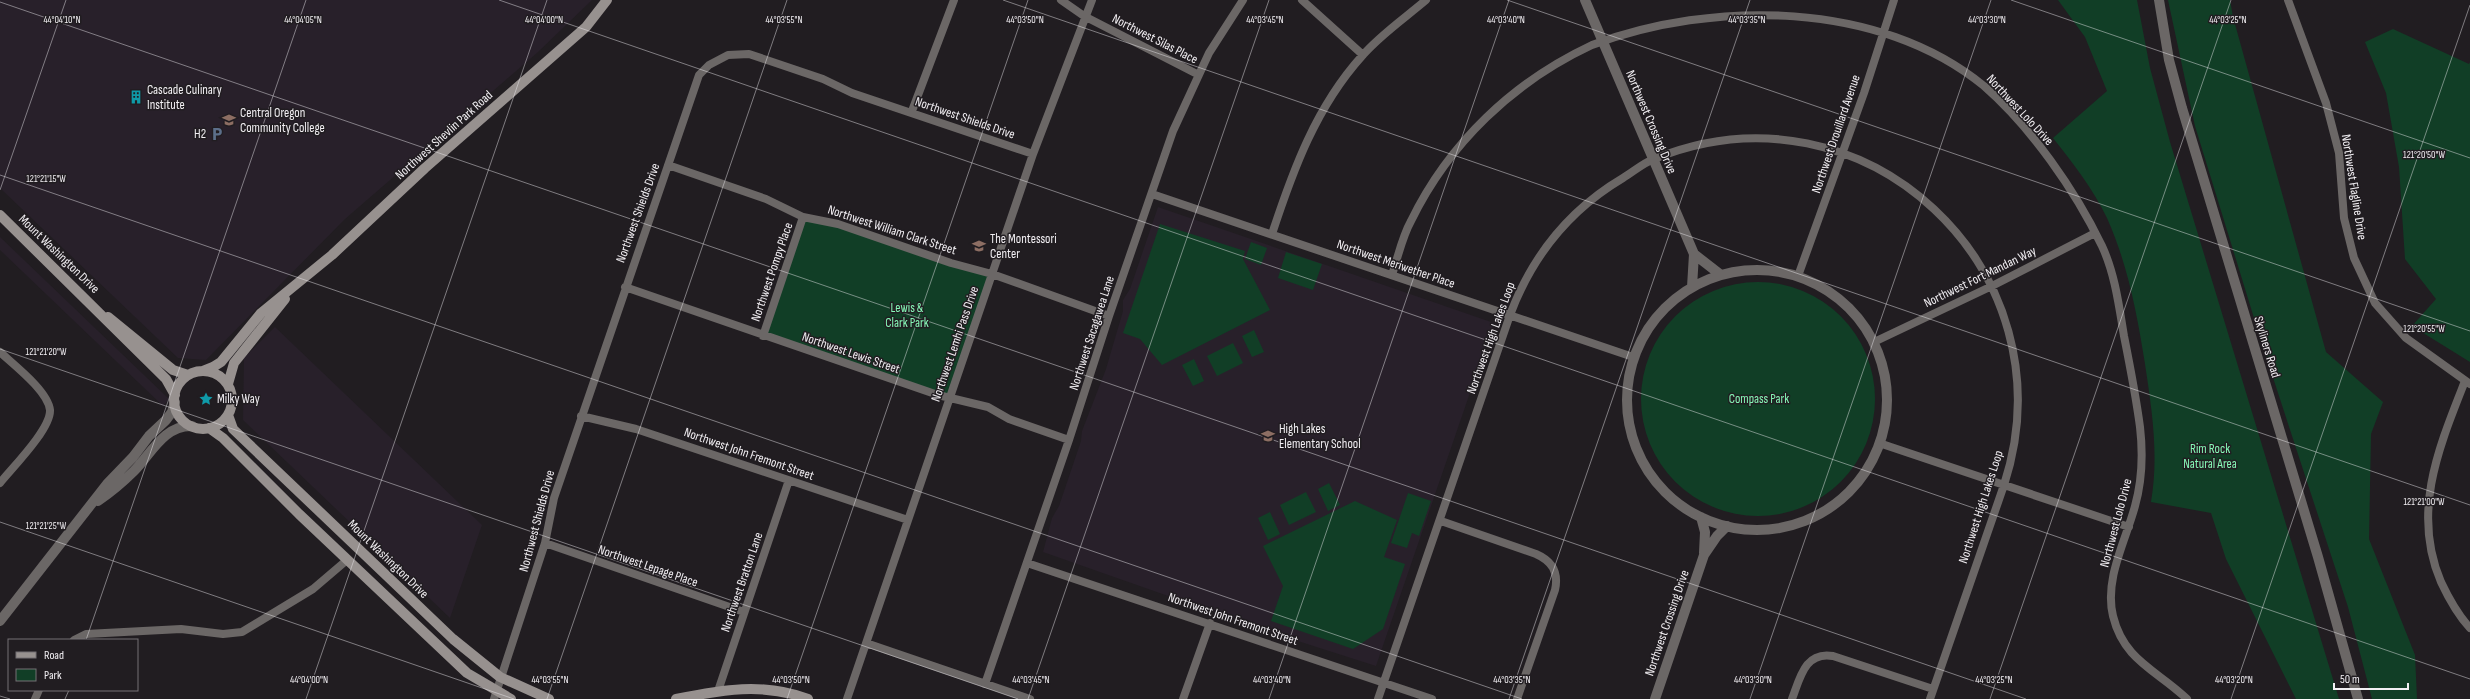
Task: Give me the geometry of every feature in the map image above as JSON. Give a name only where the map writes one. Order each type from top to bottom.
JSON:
[{"type":"main road","name":"Northwest Shevlin Park Road","points":[[202,371],[221,362],[261,313],[295,286],[586,26],[607,0]]},
{"type":"main road","name":"Mount Washington Drive","points":[[0,215],[100,312],[114,329],[166,379],[175,398]]},
{"type":"main road","name":"Northwest Shevlin Park Road","points":[[228,384],[234,363],[295,286]]},
{"type":"main road","name":"Mount Washington Drive","points":[[100,312],[120,325],[173,370],[188,375]]},
{"type":"main road","points":[[209,428],[223,421],[228,415],[232,400],[228,384],[217,374],[202,371],[188,375],[182,380],[175,398],[179,416],[192,426],[209,428],[223,438],[347,560],[467,673],[495,695],[511,699]]},
{"type":"main road","name":"Mount Washington Drive","points":[[228,415],[233,429],[453,639],[500,677],[549,699]]},
{"type":"main road","points":[[676,699],[718,691],[757,688],[777,690],[808,699]]},
{"type":"street","points":[[912,111],[954,0]]},
{"type":"street","name":"Northwest Silas Place","points":[[1061,0],[1084,16],[1197,74]]},
{"type":"street","name":"Northwest Lemhi Pass Drive","points":[[847,699],[1032,154],[1084,16],[1092,0]]},
{"type":"street","name":"Northwest Sacagawea Lane","points":[[985,684],[1173,131],[1197,74],[1225,25],[1243,0]]},
{"type":"street","points":[[1302,0],[1363,55]]},
{"type":"street","points":[[1272,234],[1304,146],[1331,96],[1363,55],[1426,0]]},
{"type":"street","name":"Northwest Crossing Drive","points":[[1585,0],[1694,254],[1707,266],[1721,275]]},
{"type":"street","name":"Northwest Drouillard Avenue","points":[[1798,276],[1843,154],[1894,0]]},
{"type":"street","name":"Skyliners Road","points":[[2159,0],[2170,60],[2182,108],[2358,699]]},
{"type":"street","name":"Northwest Flagline Drive","points":[[2288,0],[2326,103],[2339,153],[2344,218],[2354,258],[2375,302],[2406,338],[2467,382]]},
{"type":"street","name":"Northwest Lolo Drive","points":[[1392,275],[1409,224],[1432,182],[1463,140],[1499,105],[1544,71],[1602,41],[1631,30],[1692,14],[1753,9],[1819,14],[1849,19],[1883,30],[1930,50],[1985,87],[2049,158],[2069,186],[2095,233],[2110,269],[2118,299],[2140,427],[2141,473],[2136,505],[2111,587],[2112,611],[2117,632],[2134,657],[2187,699]]},
{"type":"street","name":"Northwest Shields Drive","points":[[495,695],[545,543],[554,498],[581,416],[699,75],[709,64],[728,56],[749,54],[823,79],[852,92],[912,111],[1032,154]]},
{"type":"street","name":"Northwest High Lakes Loop","points":[[1378,699],[1441,521],[1510,315],[1533,266],[1567,221],[1602,190],[1653,160],[1708,143],[1740,139],[1802,142],[1843,154],[1889,174],[1925,200],[1979,262],[1992,286],[2012,343],[2018,387],[2013,444],[2004,485],[1930,699]]},
{"type":"street","name":"Northwest William Clark Street","points":[[668,165],[766,199],[803,217],[838,224],[951,263],[992,274],[1109,316]]},
{"type":"street","name":"Northwest Meriwether Place","points":[[1152,194],[1633,357]]},
{"type":"street","name":"Northwest Pompy Place","points":[[763,336],[803,217]]},
{"type":"street","name":"Northwest Fort Mandan Way","points":[[1874,342],[1992,286],[2095,233]]},
{"type":"street","name":"Northwest Crossing Drive","points":[[1692,287],[1694,254]]},
{"type":"street","points":[[1763,269],[1798,276],[1835,297],[1847,308],[1874,342],[1886,387],[1885,422],[1879,443],[1869,467],[1848,494],[1822,514],[1806,522],[1778,529],[1748,530],[1727,526],[1701,517],[1671,497],[1652,478],[1640,459],[1630,431],[1627,401],[1633,357],[1644,335],[1658,314],[1673,299],[1692,287],[1721,275],[1743,270],[1763,269]]},
{"type":"street","name":"Northwest Lewis Street","points":[[625,287],[763,336],[949,398],[988,408],[1009,419],[1069,440]]},
{"type":"street","points":[[0,352],[36,386],[45,397],[50,410],[46,424],[0,483]]},
{"type":"street","points":[[2467,382],[2439,447],[2428,504],[2428,536],[2436,571],[2450,604],[2470,628]]},
{"type":"street","points":[[0,621],[90,507],[149,436],[166,420],[172,412],[175,398]]},
{"type":"street","name":"Northwest John Fremont Street","points":[[581,416],[636,429],[908,520]]},
{"type":"street","points":[[90,507],[134,470],[164,436],[179,427],[192,426]]},
{"type":"street","points":[[1879,443],[2129,527]]},
{"type":"street","name":"Northwest Bratton Lane","points":[[718,691],[789,480]]},
{"type":"street","name":"Northwest Crossing Drive","points":[[1701,517],[1705,532],[1704,555]]},
{"type":"street","points":[[1441,521],[1536,554],[1548,560],[1554,568],[1555,590],[1517,699]]},
{"type":"street","name":"Northwest Crossing Drive","points":[[1655,699],[1704,555],[1716,536],[1727,526]]},
{"type":"street","name":"Northwest Lepage Place","points":[[545,543],[744,612]]},
{"type":"street","points":[[76,639],[86,634],[181,629],[223,634],[242,632],[313,589],[347,560]]},
{"type":"street","name":"Northwest John Fremont Street","points":[[1027,563],[1210,623],[1432,699]]},
{"type":"street","points":[[1182,699],[1210,623]]},
{"type":"street","points":[[866,643],[1030,699]]},
{"type":"street","points":[[1792,699],[1805,666],[1812,659],[1824,655],[1837,657],[1933,689]]},
{"type":"shaded area","name":"Central Oregon Community College","points":[[0,0],[592,0],[538,52],[345,219],[206,360],[178,358],[0,188]]},
{"type":"shaded area","name":"High Lakes Elementary School","points":[[1158,207],[1494,323],[1376,666],[1279,635],[1043,552],[1052,518],[1059,506],[1081,441],[1082,431],[1106,369],[1123,311],[1123,300],[1130,289]]},
{"type":"shaded area","points":[[0,237],[169,399],[163,406],[0,250]]},
{"type":"shaded area","points":[[275,327],[482,525],[450,618],[243,420],[244,358]]},
{"type":"green space","name":"Rim Rock Natural Area","points":[[2058,0],[2137,0],[2150,68],[2170,142],[2339,699],[2296,699],[2226,559],[2211,513],[2151,502],[2154,467],[2154,433],[2145,364],[2131,290],[2121,254],[2107,218],[2082,176],[2053,138],[2107,91],[2085,37]]},
{"type":"green space","points":[[2168,0],[2230,0],[2233,17],[2326,352],[2383,402],[2371,434],[2369,539],[2415,655],[2417,699],[2372,699],[2348,607],[2262,344],[2195,126]]},
{"type":"green space","points":[[2393,29],[2469,64],[2470,62],[2470,362],[2412,326],[2436,299],[2405,259],[2399,167],[2386,93],[2365,42]]},
{"type":"green space","name":"Lewis & Clark Park","points":[[803,217],[992,274],[949,398],[763,336]]},
{"type":"green space","points":[[1160,224],[1245,251],[1243,259],[1270,310],[1162,365],[1140,339],[1123,333]]},
{"type":"green space","points":[[1251,242],[1267,248],[1261,265],[1245,259]]},
{"type":"green space","points":[[1286,252],[1322,264],[1313,290],[1278,278]]},
{"type":"green space","name":"Compass Park","points":[[1758,282],[1792,287],[1803,291],[1823,302],[1841,316],[1855,334],[1866,354],[1870,365],[1875,399],[1870,433],[1866,444],[1855,464],[1841,482],[1823,496],[1803,507],[1792,511],[1758,516],[1724,511],[1713,507],[1693,496],[1675,482],[1661,464],[1650,444],[1646,433],[1641,399],[1646,365],[1650,354],[1661,334],[1675,316],[1693,302],[1713,291],[1724,287]]},
{"type":"green space","points":[[1254,330],[1264,352],[1252,357],[1242,336]]},
{"type":"green space","points":[[1233,343],[1243,363],[1217,376],[1207,356]]},
{"type":"green space","points":[[1194,359],[1204,381],[1193,386],[1182,365]]},
{"type":"green space","points":[[1329,483],[1340,505],[1328,511],[1318,489]]},
{"type":"green space","points":[[1306,492],[1316,512],[1289,525],[1280,505]]},
{"type":"green space","points":[[1408,493],[1431,501],[1419,536],[1412,533],[1407,548],[1391,543]]},
{"type":"green space","points":[[1355,501],[1397,520],[1384,557],[1405,564],[1383,629],[1353,649],[1271,621],[1283,586],[1263,546]]},
{"type":"green space","points":[[1270,512],[1280,534],[1268,540],[1258,518]]},
{"type":"place","name":"Cascade Culinary Institute","points":[[136,97]]},
{"type":"place","name":"Central Oregon Community College","points":[[229,120]]},
{"type":"place","name":"H2","points":[[217,134]]},
{"type":"place","name":"The Montessori Center","points":[[979,246]]},
{"type":"place","name":"Milky Way","points":[[206,399]]},
{"type":"place","name":"High Lakes Elementary School","points":[[1268,436]]}]
